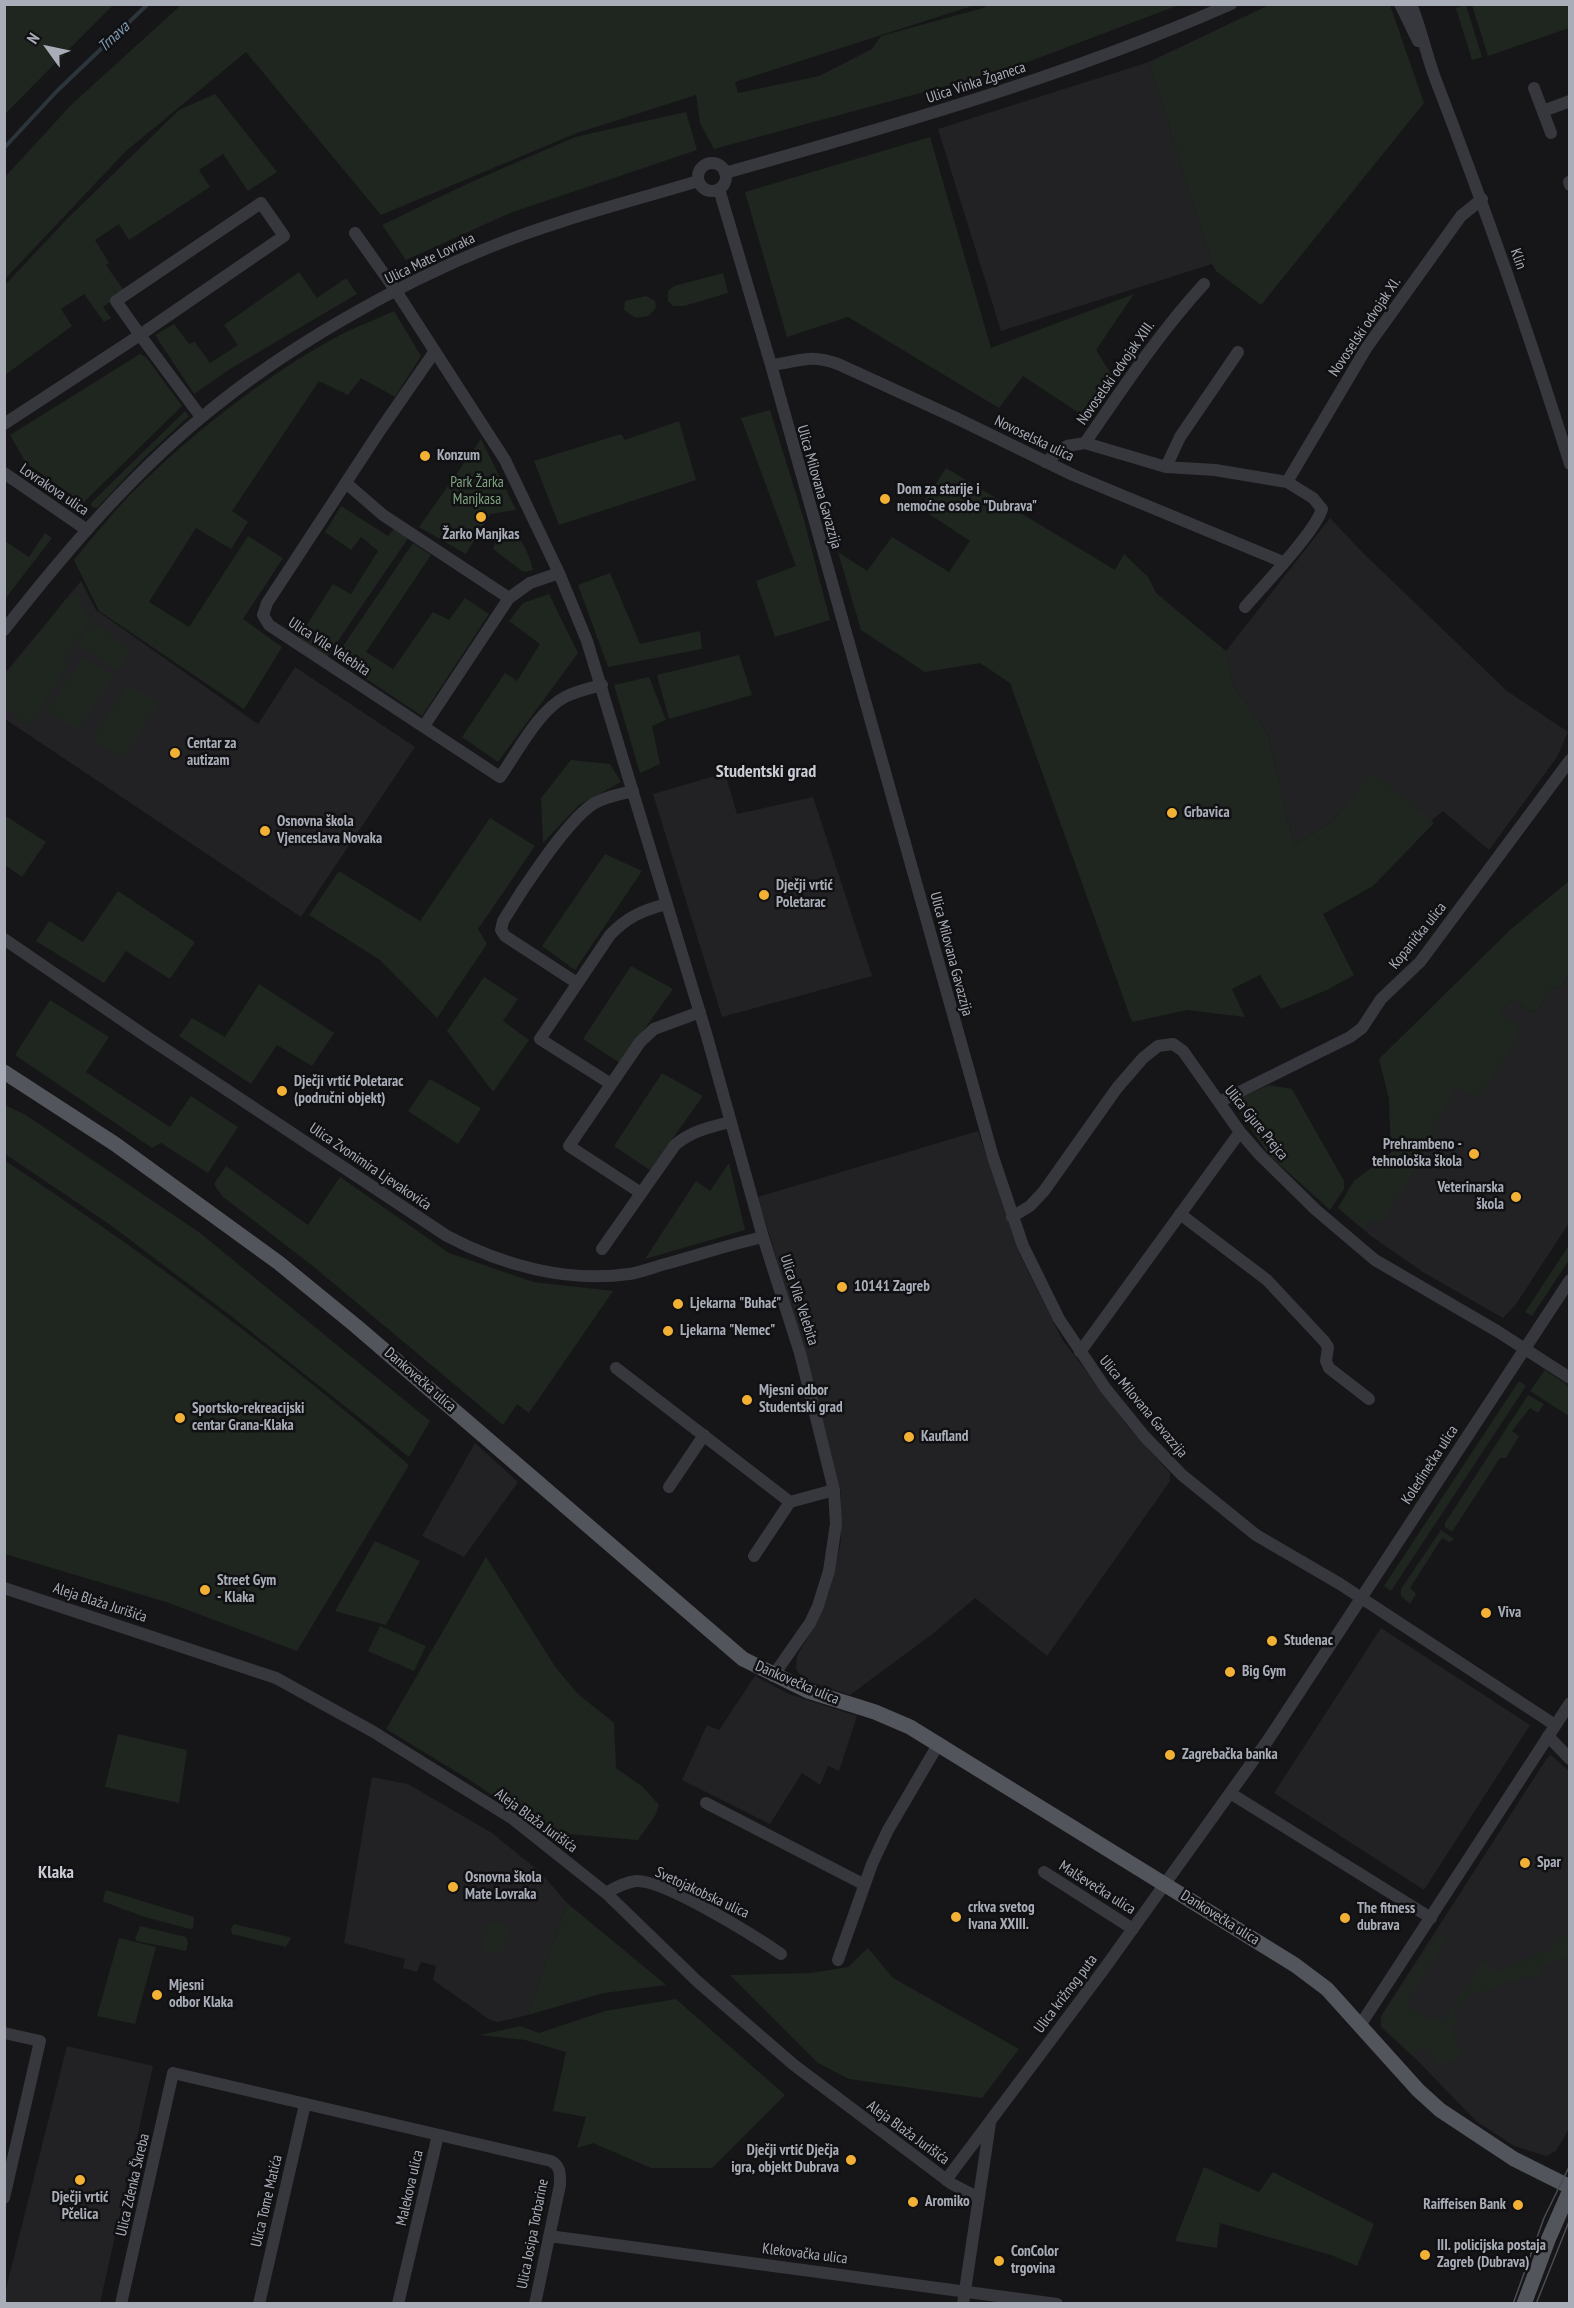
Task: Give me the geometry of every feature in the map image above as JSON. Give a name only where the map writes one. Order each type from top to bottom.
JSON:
[{"type":"main road","name":"Dankovečka ulica","points":[[4,1072],[115,1144],[279,1263],[399,1362],[743,1659],[773,1676],[828,1698],[893,1719],[939,1743],[1165,1884],[1319,1983],[1360,2024],[1411,2083],[1440,2110],[1514,2159],[1569,2189]]},
{"type":"main road","points":[[1524,2304],[1569,2189]]},
{"type":"street","name":"Ulica Vinka Žganeca","points":[[698,181],[700,169],[708,163],[718,164],[725,173],[881,129],[1031,81],[1134,44],[1231,4]]},
{"type":"street","name":"Klin","points":[[1400,4],[1431,66]]},
{"type":"street","name":"Klin","points":[[1412,4],[1431,66],[1482,199],[1531,339],[1569,464]]},
{"type":"street","points":[[1534,88],[1551,133]]},
{"type":"street","points":[[1543,111],[1569,101]]},
{"type":"street","points":[[698,181],[707,190],[719,189],[725,180],[725,173]]},
{"type":"street","name":"Ulica Mate Lovraka","points":[[4,630],[87,530],[151,464],[201,417],[236,390],[306,343],[396,291],[520,235],[698,181]]},
{"type":"street","name":"Ulica Milovana Gavazzija","points":[[719,189],[771,365],[954,1023],[993,1157],[1023,1246],[1041,1285],[1080,1352],[1113,1398],[1182,1475],[1256,1535],[1361,1599]]},
{"type":"street","name":"Novoselski odvojak XI.","points":[[1287,482],[1367,347],[1461,216],[1482,199]]},
{"type":"street","points":[[4,424],[140,335],[284,236],[261,202],[116,301],[140,335],[201,417]]},
{"type":"street","name":"Ulica Vile Velebita","points":[[355,233],[396,291],[505,460],[559,573],[587,641],[700,1012],[763,1237],[801,1353],[834,1490],[836,1524],[834,1547],[818,1606],[810,1623],[773,1676]]},
{"type":"street","name":"Novoselski odvojak XIII.","points":[[1204,284],[1178,313],[1085,443],[1166,467],[1215,470],[1287,482]]},
{"type":"street","name":"Ulica Vile Velebita","points":[[435,351],[267,603],[263,615],[269,625],[500,777],[554,704],[566,696],[602,685]]},
{"type":"street","points":[[1166,467],[1180,437],[1238,352]]},
{"type":"street","name":"Novoselska ulica","points":[[771,365],[805,358],[822,358],[1153,510],[1283,562]]},
{"type":"street","points":[[1045,462],[1067,446],[1085,443]]},
{"type":"street","name":"Lovrakova ulica","points":[[4,473],[87,530]]},
{"type":"street","points":[[1245,607],[1319,517],[1322,509],[1313,498],[1287,482]]},
{"type":"street","points":[[346,483],[383,514],[509,598]]},
{"type":"street","points":[[424,726],[509,598],[530,583],[559,573]]},
{"type":"street","name":"Kopanička ulica","points":[[1219,1102],[1350,1037],[1362,1028],[1382,999],[1420,962],[1569,760]]},
{"type":"street","points":[[577,983],[505,936],[501,930],[502,921],[549,854],[584,812],[604,799],[633,791]]},
{"type":"street","points":[[611,1084],[540,1040],[610,934],[623,921],[638,912],[667,904]]},
{"type":"street","name":"Ulica Zvonimira Ljevakovića","points":[[4,939],[447,1236],[477,1252],[529,1268],[565,1274],[601,1276],[631,1274],[763,1237]]},
{"type":"street","points":[[641,1193],[569,1146],[640,1042],[654,1029],[700,1012]]},
{"type":"street","name":"Ulica Gjure Prejca","points":[[1012,1217],[1030,1206],[1044,1191],[1117,1088],[1143,1058],[1158,1046],[1168,1044],[1179,1047],[1259,1154],[1297,1193],[1375,1260],[1524,1348]]},
{"type":"street","points":[[602,1249],[675,1145],[684,1137],[730,1122]]},
{"type":"street","points":[[1080,1352],[1240,1131]]},
{"type":"street","points":[[1180,1214],[1267,1280],[1324,1341],[1328,1347],[1326,1361],[1329,1368],[1369,1399]]},
{"type":"street","name":"Koledinečka ulica","points":[[1165,1884],[1230,1793],[1361,1599],[1569,1280]]},
{"type":"street","points":[[1524,1348],[1569,1378]]},
{"type":"street","points":[[616,1368],[790,1502]]},
{"type":"street","points":[[669,1488],[704,1435]]},
{"type":"street","points":[[754,1556],[790,1502],[834,1490]]},
{"type":"street","name":"Aleja Blaža Jurišića","points":[[4,1588],[255,1670],[289,1684],[372,1731],[513,1819],[606,1893],[698,1982],[794,2065],[946,2180],[979,2198]]},
{"type":"street","points":[[1361,1599],[1555,1725]]},
{"type":"street","points":[[1360,2024],[1569,1703]]},
{"type":"street","points":[[1548,1736],[1569,1759]]},
{"type":"street","points":[[838,1960],[864,1884],[888,1830],[939,1743]]},
{"type":"street","points":[[1230,1793],[1431,1918]]},
{"type":"street","points":[[706,1803],[864,1884]]},
{"type":"street","name":"Malševečka ulica","points":[[1044,1872],[1133,1929]]},
{"type":"street","name":"Svetojakobska ulica","points":[[606,1893],[622,1884],[637,1881],[655,1884],[742,1928],[781,1954]]},
{"type":"street","name":"Ulica križnog puta","points":[[946,2180],[1165,1884]]},
{"type":"street","points":[[4,2033],[40,2041],[4,2198]]},
{"type":"street","name":"Ulica Zdenka Škreba","points":[[121,2304],[173,2073],[305,2104]]},
{"type":"street","points":[[305,2104],[438,2135]]},
{"type":"street","name":"Ulica Tome Matića","points":[[259,2304],[305,2104]]},
{"type":"street","name":"Ulica križnog puta","points":[[963,2304],[990,2122]]},
{"type":"street","name":"Malekova ulica","points":[[398,2304],[438,2135],[551,2161],[559,2170]]},
{"type":"street","name":"Ulica Josipa Torbarine","points":[[535,2304],[560,2185],[559,2170]]},
{"type":"street","name":"Klekovačka ulica","points":[[549,2236],[1058,2304]]},
{"type":"shaded area","points":[[1149,62],[1212,264],[1001,331],[938,129]]},
{"type":"shaded area","points":[[1330,518],[1363,553],[1507,691],[1568,732],[1557,757],[1489,850],[1443,811],[1431,821],[1373,773],[1333,821],[1294,845],[1267,732],[1233,685],[1226,651]]},
{"type":"shaded area","name":"Osnovna škola Vjenceslava Novaka","points":[[81,581],[96,610],[258,724],[295,667],[415,747],[301,917],[5,719],[5,673]]},
{"type":"shaded area","name":"Dječji vrtić Poletarac","points":[[725,773],[737,814],[813,797],[872,976],[722,1017],[653,794]]},
{"type":"shaded area","points":[[1569,976],[1569,1223],[1516,1304],[1503,1318],[1423,1272],[1371,1236],[1338,1208],[1354,1181],[1391,1154],[1389,1099],[1514,999],[1532,1012],[1537,1010],[1553,985],[1558,988]]},
{"type":"shaded area","points":[[978,1131],[1019,1253],[1062,1339],[1129,1428],[1170,1473],[1170,1481],[1047,1656],[975,1598],[935,1632],[850,1695],[807,1681],[796,1669],[797,1656],[817,1621],[835,1570],[841,1539],[841,1493],[804,1350],[758,1197]]},
{"type":"shaded area","points":[[475,1443],[518,1482],[464,1557],[422,1536]]},
{"type":"shaded area","points":[[1381,1628],[1530,1725],[1424,1890],[1274,1793]]},
{"type":"shaded area","points":[[755,1676],[789,1694],[857,1716],[839,1771],[828,1766],[820,1785],[802,1773],[770,1824],[682,1780],[707,1725],[719,1730]]},
{"type":"shaded area","points":[[1551,1755],[1570,1772],[1570,2127],[1556,2151],[1546,2156],[1514,2146],[1476,2121],[1415,2058],[1381,2027],[1381,2016]]},
{"type":"shaded area","name":"Osnovna škola Mate Lovraka","points":[[372,1777],[408,1784],[492,1833],[540,1872],[567,1903],[528,2015],[498,2022],[490,2020],[433,1980],[436,1966],[421,1962],[417,1972],[403,1968],[405,1959],[344,1943]]},
{"type":"shaded area","name":"Dječji vrtić Pčelica","points":[[67,2046],[153,2066],[100,2303],[5,2303],[5,2293]]},
{"type":"green space","points":[[1271,4],[1390,5],[1424,103],[1261,305],[1216,271],[1212,264],[1149,62]]},
{"type":"green space","points":[[4,5],[113,5],[5,114],[4,114]]},
{"type":"green space","points":[[181,5],[975,5],[735,82],[738,93],[819,76],[872,49],[881,36],[988,5],[1179,5],[1009,69],[714,149],[700,123],[696,95],[577,133],[381,215],[246,52],[126,151],[5,279],[5,177],[71,105]]},
{"type":"green space","points":[[1466,5],[1482,57],[1472,60],[1456,8]]},
{"type":"green space","points":[[1472,5],[1569,5],[1569,28],[1488,56]]},
{"type":"green space","points":[[215,94],[277,172],[248,191],[223,154],[199,170],[210,187],[129,240],[119,224],[95,240],[109,263],[106,265],[125,292],[119,296],[111,285],[118,296],[103,307],[111,318],[104,322],[84,294],[61,309],[72,326],[5,375],[4,286],[66,220],[179,110]]},
{"type":"green space","points":[[686,112],[697,150],[510,213],[406,260],[382,225],[469,183],[575,137]]},
{"type":"green space","points":[[930,137],[991,348],[1134,294],[1096,350],[1113,377],[1085,417],[1023,376],[999,408],[848,317],[787,337],[745,192]]},
{"type":"green space","points":[[299,272],[317,298],[346,278],[357,294],[230,369],[194,394],[155,335],[174,324],[189,344],[195,342],[210,363],[238,345],[224,325]]},
{"type":"green space","points":[[723,273],[728,293],[684,306],[673,306],[668,301],[668,291],[674,286]]},
{"type":"green space","points":[[646,296],[655,301],[656,308],[648,316],[636,318],[624,310],[625,301]]},
{"type":"green space","points":[[394,311],[421,356],[395,397],[361,378],[348,395],[319,381],[232,511],[248,522],[231,549],[196,528],[149,602],[189,627],[248,536],[283,558],[243,619],[282,647],[244,709],[99,611],[74,560],[124,501],[148,477],[226,410],[311,352],[340,335]]},
{"type":"green space","points":[[140,354],[146,357],[182,406],[83,503],[26,463],[10,435]]},
{"type":"green space","points":[[770,410],[804,520],[830,620],[775,637],[756,581],[796,566],[741,418]]},
{"type":"green space","points":[[185,411],[189,416],[143,459],[97,508],[92,507],[91,503]]},
{"type":"green space","points":[[679,421],[696,480],[559,525],[534,461],[621,434],[625,440]]},
{"type":"green space","name":"Park Žarka Manjkasa","points":[[481,439],[516,510],[490,514],[466,554],[419,527]]},
{"type":"green space","points":[[946,468],[1115,570],[1124,554],[1148,577],[1156,593],[1226,651],[1233,685],[1267,732],[1294,845],[1333,821],[1373,772],[1434,823],[1373,886],[1323,914],[1354,975],[1327,990],[1281,1009],[1260,975],[1232,989],[1245,1017],[1187,1010],[1132,1022],[1010,683],[980,663],[925,672],[861,630],[838,552],[867,571],[892,537],[949,572],[970,541],[920,508]]},
{"type":"green space","points":[[341,506],[388,536],[394,529],[409,537],[327,657],[299,637],[333,584],[351,594],[378,551],[361,537],[351,550],[325,532]]},
{"type":"green space","points":[[506,530],[520,540],[533,570],[522,571],[493,549],[499,533]]},
{"type":"green space","points":[[45,533],[52,538],[5,599],[5,541],[29,557]]},
{"type":"green space","points":[[413,543],[431,555],[366,652],[393,669],[433,612],[449,620],[465,598],[489,614],[422,716],[335,658]]},
{"type":"green space","points":[[610,573],[640,644],[700,631],[702,649],[608,667],[578,585]]},
{"type":"green space","points":[[78,594],[89,621],[63,658],[70,663],[29,725],[5,709],[5,677],[66,599]]},
{"type":"green space","points":[[549,594],[578,653],[498,762],[462,737],[505,673],[517,681],[540,644],[509,621],[523,603]]},
{"type":"green space","points":[[93,622],[131,649],[116,671],[77,644]]},
{"type":"green space","points":[[739,655],[752,695],[669,719],[657,675]]},
{"type":"green space","points":[[84,657],[114,676],[78,731],[47,711]]},
{"type":"green space","points":[[649,677],[666,720],[652,726],[660,764],[640,773],[614,685]]},
{"type":"green space","points":[[129,684],[159,704],[123,759],[92,739]]},
{"type":"green space","points":[[571,760],[610,764],[621,782],[579,805],[543,843],[541,798]]},
{"type":"green space","points":[[4,815],[46,842],[22,877],[5,865]]},
{"type":"green space","points":[[490,818],[535,846],[478,929],[487,944],[437,1018],[380,960],[309,915],[339,871],[420,921]]},
{"type":"green space","points":[[605,854],[642,871],[575,970],[542,946]]},
{"type":"green space","points":[[1569,881],[1569,976],[1558,988],[1553,986],[1537,1010],[1532,1012],[1514,999],[1499,1011],[1519,1027],[1516,1039],[1479,1096],[1465,1093],[1456,1087],[1431,1129],[1438,1133],[1385,1218],[1369,1222],[1363,1229],[1338,1208],[1354,1181],[1391,1153],[1389,1099],[1379,1059],[1511,929]]},
{"type":"green space","points":[[118,891],[195,942],[170,979],[126,951],[104,983],[36,941],[49,921],[83,942]]},
{"type":"green space","points":[[631,966],[673,989],[620,1063],[583,1039]]},
{"type":"green space","points":[[484,977],[518,999],[503,1021],[529,1040],[493,1092],[447,1031]]},
{"type":"green space","points":[[259,984],[334,1033],[312,1066],[277,1045],[251,1084],[179,1036],[192,1018],[225,1037]]},
{"type":"green space","points":[[50,1000],[109,1037],[86,1072],[170,1127],[191,1096],[238,1127],[208,1173],[161,1143],[152,1148],[15,1055]]},
{"type":"green space","points":[[662,1073],[703,1096],[650,1170],[614,1146]]},
{"type":"green space","points":[[430,1079],[481,1108],[458,1144],[408,1111]]},
{"type":"green space","points":[[1269,1085],[1292,1089],[1344,1181],[1344,1189],[1330,1210],[1269,1155],[1232,1101]]},
{"type":"green space","points":[[5,1105],[26,1115],[200,1233],[430,1421],[409,1457],[231,1316],[109,1224],[5,1154]]},
{"type":"green space","name":"Sportsko-rekreacijski centar Grana-Klaka","points":[[4,1160],[109,1231],[262,1344],[409,1465],[297,1651],[166,1602],[5,1554]]},
{"type":"green space","points":[[729,1163],[745,1230],[645,1259],[696,1181],[710,1191]]},
{"type":"green space","points":[[226,1166],[308,1225],[340,1177],[449,1253],[533,1282],[613,1291],[529,1413],[517,1404],[503,1425],[314,1267],[222,1196],[214,1184]]},
{"type":"green space","points":[[1569,1245],[1569,1260],[1532,1316],[1525,1312]]},
{"type":"green space","points":[[1545,1370],[1569,1386],[1569,1416],[1530,1391]]},
{"type":"green space","points":[[1519,1381],[1526,1386],[1391,1591],[1384,1586]]},
{"type":"green space","points":[[1528,1395],[1544,1404],[1538,1413],[1530,1408],[1512,1431],[1519,1436],[1506,1458],[1500,1458],[1452,1532],[1445,1527],[1445,1523]]},
{"type":"green space","points":[[1441,1530],[1454,1539],[1449,1542],[1442,1538],[1410,1588],[1416,1594],[1410,1604],[1401,1596],[1401,1589]]},
{"type":"green space","points":[[375,1541],[420,1561],[386,1625],[335,1611]]},
{"type":"green space","points":[[486,1557],[556,1668],[578,1694],[614,1723],[616,1768],[643,1787],[659,1805],[655,1816],[638,1840],[545,1832],[473,1782],[386,1729]]},
{"type":"green space","points":[[380,1626],[426,1646],[414,1671],[368,1651]]},
{"type":"green space","points":[[118,1734],[187,1750],[179,1803],[105,1787]]},
{"type":"green space","points":[[106,1890],[194,1917],[193,1928],[145,1917],[104,1902]]},
{"type":"green space","points":[[567,1903],[666,1985],[604,1993],[528,2015]]},
{"type":"green space","points":[[489,1922],[508,1927],[502,1955],[482,1950]]},
{"type":"green space","points":[[234,1924],[291,1938],[286,1947],[232,1934],[231,1929]]},
{"type":"green space","points":[[140,1926],[186,1937],[188,1943],[186,1951],[137,1941],[135,1939]]},
{"type":"green space","points":[[1438,1933],[1446,1941],[1408,2000],[1411,2009],[1431,2020],[1436,2017],[1443,2021],[1481,1964],[1473,1957],[1496,1970],[1503,1971],[1552,1948],[1564,1933],[1569,1934],[1566,1943],[1569,1945],[1569,1957],[1539,1966],[1542,1973],[1492,1987],[1462,2003],[1454,2011],[1457,2024],[1451,2026],[1461,2055],[1456,2057],[1456,2060],[1439,2065],[1423,2045],[1411,2055],[1381,2024],[1383,2014]]},
{"type":"green space","points":[[119,1938],[156,1947],[135,2024],[97,2016]]},
{"type":"green space","points":[[868,1948],[893,1978],[1019,2049],[982,2098],[849,2079],[818,2063],[730,1975],[811,1973],[848,1967]]},
{"type":"green space","points":[[676,1999],[785,2095],[712,2168],[651,2168],[593,2143],[577,2148],[586,2117],[553,2111],[566,2052],[525,2040],[480,2035],[520,2026],[539,2033],[605,2011]]},
{"type":"green space","points":[[1204,2167],[1259,2192],[1273,2172],[1374,2224],[1357,2266],[1331,2255],[1220,2223],[1217,2248],[1175,2241]]},
{"type":"waterway","name":"Trnava","points":[[4,148],[57,91],[148,4]]},
{"type":"tram line","points":[[1513,2304],[1544,2218],[1570,2165]]},
{"type":"tram line","points":[[1536,2304],[1570,2219]]},
{"type":"place","name":"Konzum","points":[[425,456]]},
{"type":"place","name":"Dom za starije i nemoćne osobe \"Dubrava\"","points":[[885,499]]},
{"type":"place","name":"Žarko Manjkas","points":[[481,517]]},
{"type":"place","name":"Centar za autizam","points":[[175,753]]},
{"type":"place","name":"Grbavica","points":[[1172,813]]},
{"type":"place","name":"Osnovna škola Vjenceslava Novaka","points":[[265,831]]},
{"type":"place","name":"Dječji vrtić Poletarac","points":[[764,895]]},
{"type":"place","name":"Dječji vrtić Poletarac (područni objekt)","points":[[282,1091]]},
{"type":"place","name":"Prehrambeno - tehnološka škola","points":[[1474,1154]]},
{"type":"place","name":"Veterinarska škola","points":[[1516,1197]]},
{"type":"place","name":"10141 Zagreb","points":[[842,1287]]},
{"type":"place","name":"Ljekarna \"Buhać\"","points":[[678,1304]]},
{"type":"place","name":"Ljekarna \"Nemec\"","points":[[668,1331]]},
{"type":"place","name":"Mjesni odbor Studentski grad","points":[[747,1400]]},
{"type":"place","name":"Sportsko-rekreacijski centar Grana-Klaka","points":[[180,1418]]},
{"type":"place","name":"Kaufland","points":[[909,1437]]},
{"type":"place","name":"Street Gym - Klaka","points":[[205,1590]]},
{"type":"place","name":"Viva","points":[[1486,1613]]},
{"type":"place","name":"Studenac","points":[[1272,1641]]},
{"type":"place","name":"Big Gym","points":[[1230,1672]]},
{"type":"place","name":"Zagrebačka banka","points":[[1170,1755]]},
{"type":"place","name":"Spar","points":[[1525,1863]]},
{"type":"place","name":"Osnovna škola Mate Lovraka","points":[[453,1887]]},
{"type":"place","name":"crkva svetog Ivana XXIII.","points":[[956,1917]]},
{"type":"place","name":"The fitness dubrava","points":[[1345,1918]]},
{"type":"place","name":"Mjesni odbor Klaka","points":[[157,1995]]},
{"type":"place","name":"Dječji vrtić Dječja igra, objekt Dubrava","points":[[851,2160]]},
{"type":"place","name":"Dječji vrtić Pčelica","points":[[80,2180]]},
{"type":"place","name":"Aromiko","points":[[913,2202]]},
{"type":"place","name":"Raiffeisen Bank","points":[[1518,2205]]},
{"type":"place","name":"III. policijska postaja Zagreb (Dubrava)","points":[[1425,2255]]},
{"type":"place","name":"ConColor trgovina","points":[[999,2261]]},
{"type":"district","name":"Studentski grad","points":[[766,772]]},
{"type":"district","name":"Klaka","points":[[56,1873]]}]
